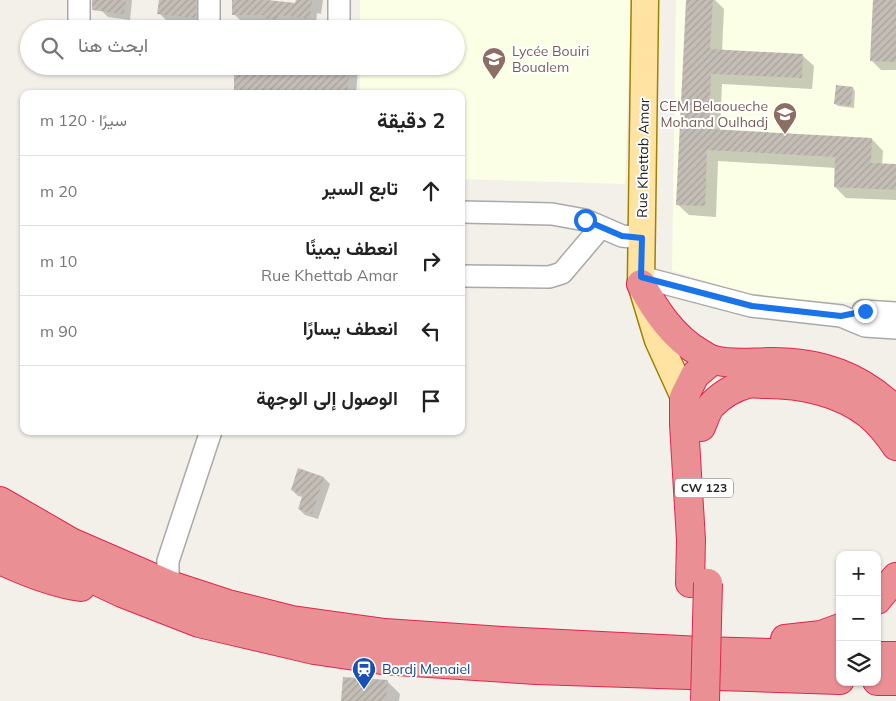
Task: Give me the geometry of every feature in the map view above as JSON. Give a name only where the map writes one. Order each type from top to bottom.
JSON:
[{"type":"highway","points":[[641,281],[655,308],[671,328],[691,348],[713,360],[801,364],[829,369],[856,380],[881,396],[896,411]]},
{"type":"highway","points":[[684,397],[696,375],[713,360]]},
{"type":"highway","points":[[684,397],[725,393],[748,384],[776,384],[805,388],[846,400],[868,414],[888,434],[896,446]]},
{"type":"highway","points":[[701,427],[709,408],[725,393]]},
{"type":"highway","name":"CW 123","points":[[684,397],[701,427],[699,583],[705,701]]},
{"type":"highway","name":"CW 123","points":[[684,397],[690,540],[699,583],[686,701]]},
{"type":"highway","points":[[0,501],[71,542],[170,585],[228,604],[292,620],[385,634],[701,651],[836,655]]},
{"type":"highway","points":[[0,531],[48,558],[122,594],[199,624],[314,650],[382,660],[536,670],[836,680]]},
{"type":"highway","points":[[0,560],[59,582],[122,594]]},
{"type":"highway","points":[[880,596],[896,577]]},
{"type":"highway","points":[[701,651],[727,643],[821,635],[836,629]]},
{"type":"highway","points":[[881,656],[896,656]]},
{"type":"highway","points":[[881,681],[896,681]]},
{"type":"main road","name":"Rue Khettab Amar","points":[[645,0],[641,281],[658,340],[684,397]]},
{"type":"street","points":[[79,0],[79,20]]},
{"type":"street","points":[[208,0],[209,20]]},
{"type":"street","points":[[339,0],[339,20]]},
{"type":"street","points":[[465,212],[552,214],[585,220],[622,236],[642,238]]},
{"type":"street","points":[[465,276],[549,277],[562,273],[601,227]]},
{"type":"street","points":[[641,281],[752,306],[841,316],[866,326],[896,328]]},
{"type":"street","points":[[841,316],[865,311],[896,313]]},
{"type":"street","points":[[170,585],[168,561],[211,435]]},
{"type":"shaded area","name":"Lycée Bouiri Boualem","points":[[360,0],[631,0],[625,184],[465,179],[465,90],[360,90],[360,75],[465,75],[465,20],[360,20]]},
{"type":"shaded area","name":"CEM Belaoueche Mohand Oulhadj","points":[[676,0],[896,0],[896,305],[764,298],[672,271]]},
{"type":"building","points":[[92,0],[126,0],[124,14],[92,10]]},
{"type":"building","points":[[159,0],[196,0],[196,18],[157,14]]},
{"type":"building","points":[[232,0],[267,0],[295,3],[296,0],[312,0],[310,19],[279,15],[278,20],[263,18],[263,15],[232,15]]},
{"type":"building","points":[[686,0],[713,0],[710,49],[803,54],[802,78],[711,74],[709,129],[872,138],[871,163],[896,164],[896,190],[834,187],[835,157],[707,150],[705,206],[676,205]]},
{"type":"building","points":[[873,0],[896,0],[896,62],[870,61]]},
{"type":"building","points":[[234,75],[349,75],[347,90],[234,90]]},
{"type":"building","points":[[836,85],[853,87],[851,106],[834,104]]},
{"type":"building","points":[[298,468],[324,477],[312,514],[298,509],[303,494],[291,490]]},
{"type":"building","name":"Bordj Menaiel","points":[[343,677],[388,680],[386,701],[341,701]]},
{"type":"place","name":"Lycée Bouiri Boualem","points":[[494,80]]},
{"type":"place","name":"CEM Belaoueche Mohand Oulhadj","points":[[785,135]]},
{"type":"place","name":"Bordj Menaiel","points":[[364,690]]},
{"type":"route","points":[[585,220],[622,236],[642,238],[641,277],[752,306],[841,316],[865,311]]}]
